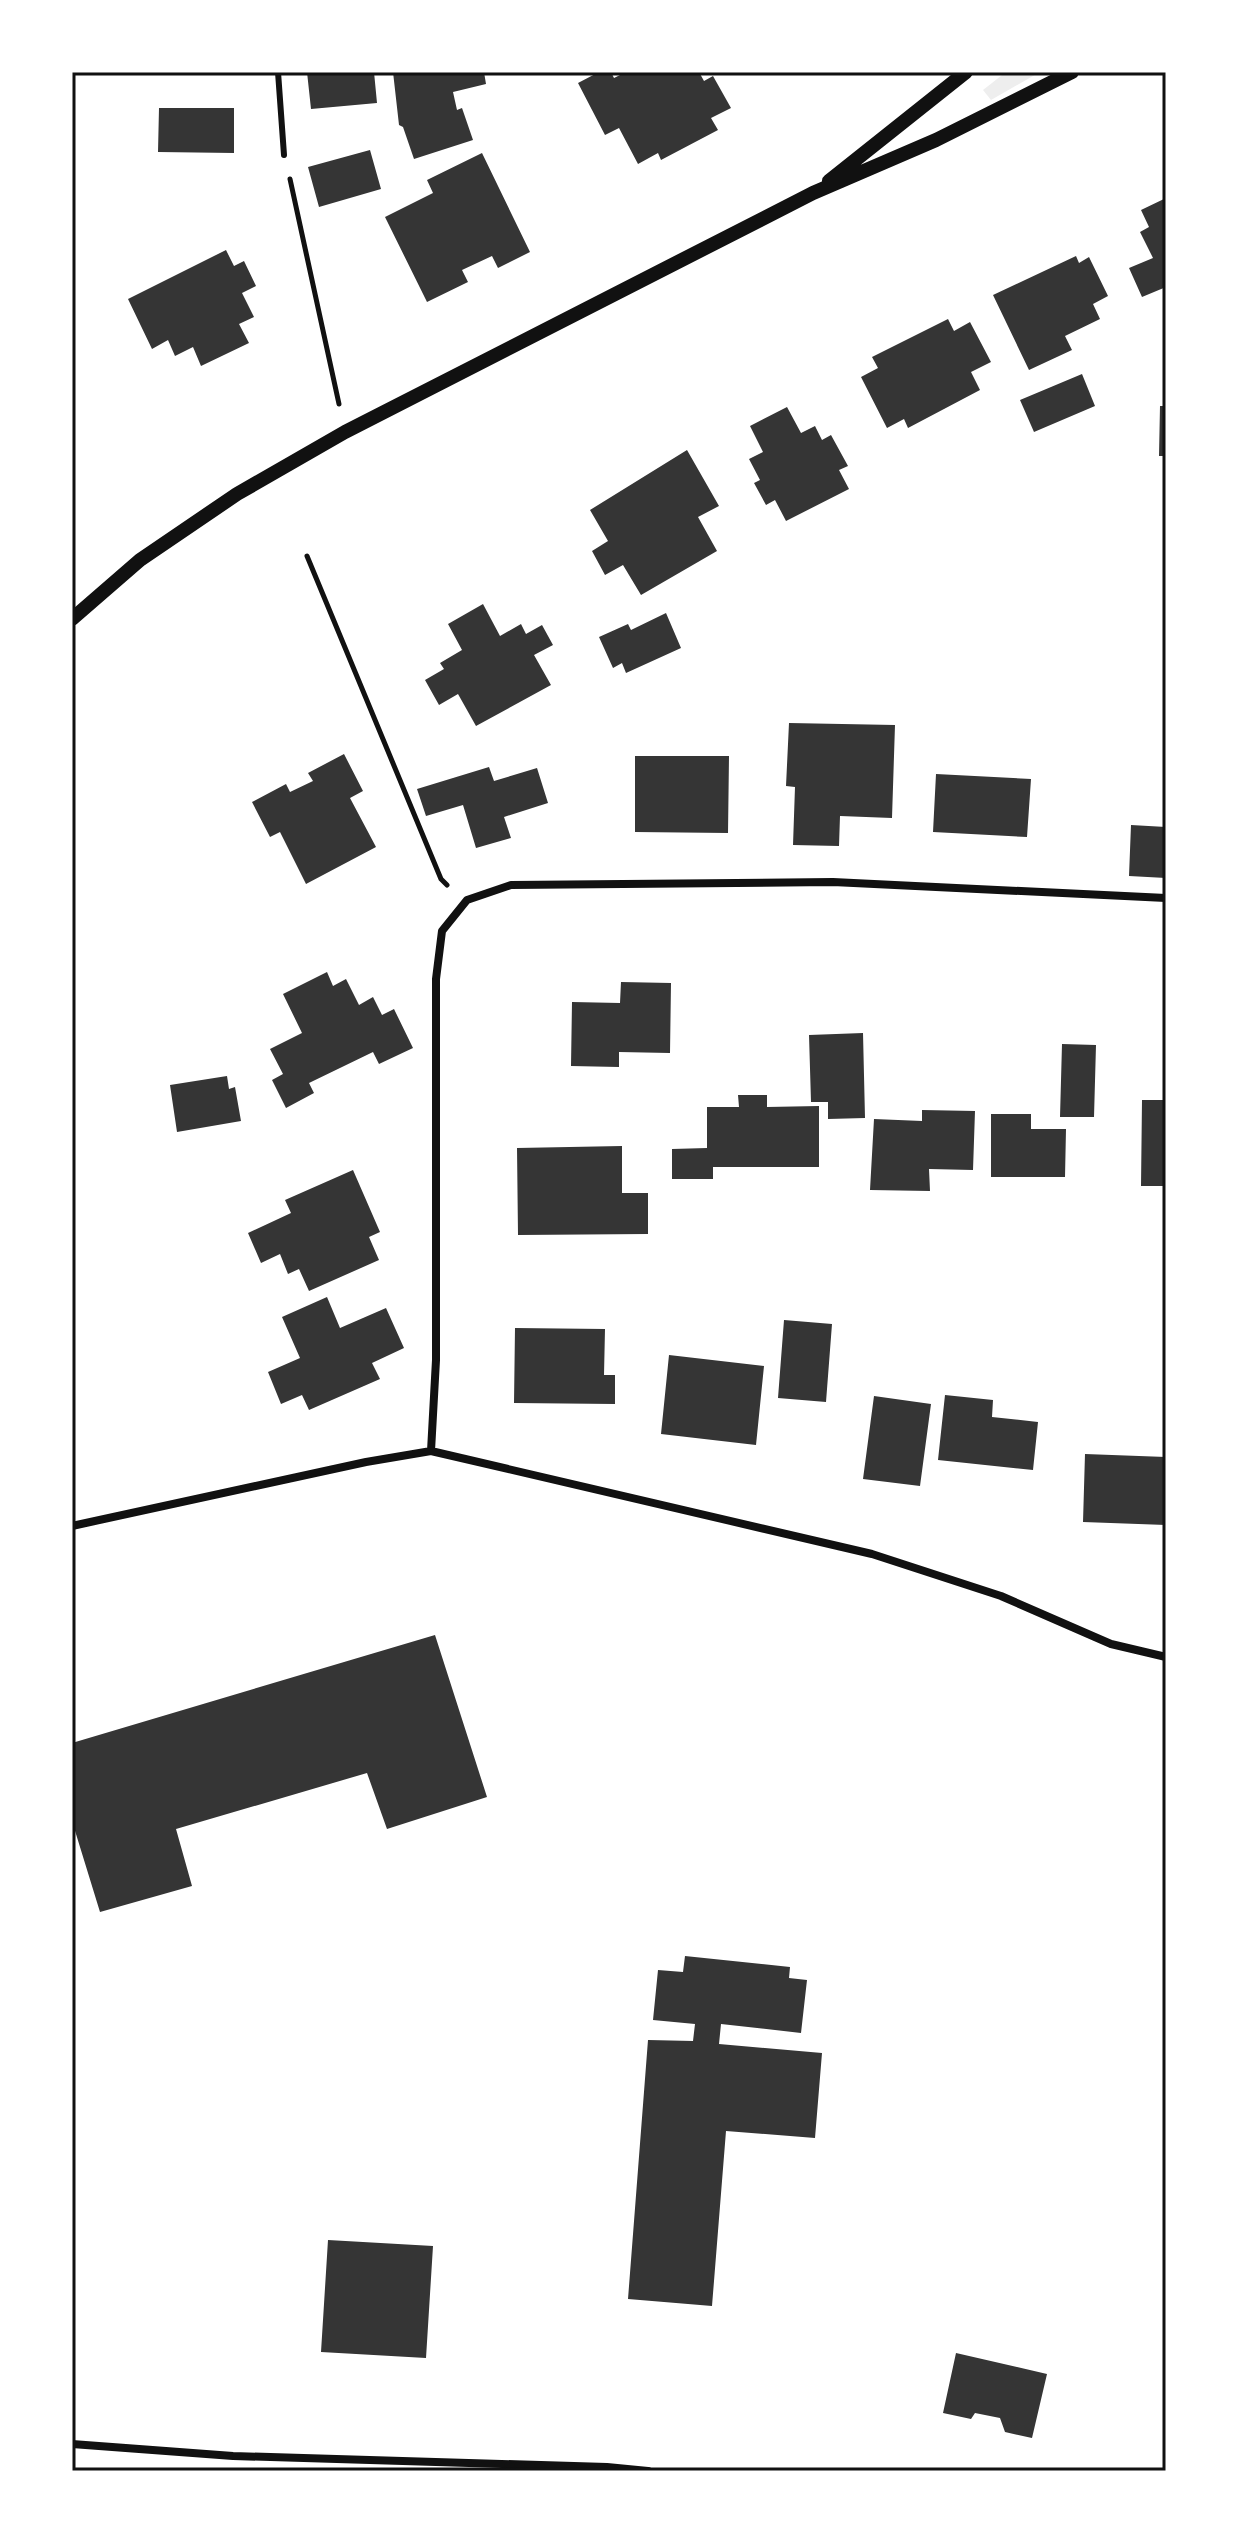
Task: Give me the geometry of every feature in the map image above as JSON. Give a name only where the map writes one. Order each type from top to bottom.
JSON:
[{"type":"street","points":[[813,193],[966,72]]},
{"type":"street","points":[[72,619],[140,560],[224,502],[345,432],[813,193],[936,140],[1072,72]]},
{"type":"street","points":[[431,1451],[436,1360],[436,979],[442,931],[467,900],[511,885],[695,882],[833,882],[1166,898]]},
{"type":"street","points":[[72,1526],[366,1462],[431,1451],[872,1554],[1001,1596],[1111,1644],[1166,1657]]},
{"type":"street","points":[[72,2444],[233,2456],[648,2471]]},
{"type":"lane","points":[[278,72],[284,155]]},
{"type":"path","points":[[284,155],[345,432]]},
{"type":"path","points":[[307,556],[441,879],[467,900]]},
{"type":"shaded area","points":[[1006,72],[1040,72],[991,100],[983,90]]},
{"type":"building","points":[[307,72],[374,72],[377,103],[311,109]]},
{"type":"building","points":[[393,72],[484,72],[486,84],[453,92],[457,110],[462,108],[473,140],[414,159],[403,127],[399,125]]},
{"type":"building","points":[[599,72],[611,72],[614,78],[626,72],[699,72],[704,81],[713,76],[731,108],[711,118],[718,130],[661,160],[658,153],[638,164],[619,128],[605,135],[578,83]]},
{"type":"building","points":[[159,108],[234,108],[234,153],[158,152]]},
{"type":"building","points":[[370,150],[381,189],[319,207],[308,167]]},
{"type":"building","points":[[482,153],[530,252],[498,268],[492,256],[462,270],[468,282],[427,302],[385,217],[433,193],[427,180]]},
{"type":"building","points":[[1166,198],[1166,287],[1142,297],[1129,268],[1153,258],[1140,232],[1149,227],[1141,210]]},
{"type":"building","points":[[226,250],[234,266],[244,261],[256,286],[242,293],[254,317],[239,324],[249,343],[201,366],[193,347],[175,356],[168,340],[152,349],[128,299]]},
{"type":"building","points":[[1076,256],[1079,263],[1089,257],[1108,296],[1093,304],[1100,319],[1065,336],[1072,350],[1029,370],[993,295]]},
{"type":"building","points":[[948,319],[954,331],[970,322],[991,362],[971,372],[980,390],[908,428],[904,419],[887,428],[861,377],[878,368],[872,357]]},
{"type":"building","points":[[1082,374],[1095,406],[1034,432],[1020,400]]},
{"type":"building","points":[[1160,406],[1166,406],[1166,456],[1159,456]]},
{"type":"building","points":[[787,407],[801,433],[815,426],[822,440],[831,435],[848,466],[839,470],[849,489],[786,521],[775,500],[766,505],[754,483],[760,480],[749,459],[763,452],[750,426]]},
{"type":"building","points":[[687,450],[719,506],[698,517],[717,551],[641,595],[623,565],[605,575],[592,551],[608,541],[590,510]]},
{"type":"building","points":[[483,604],[500,636],[521,624],[526,634],[542,625],[553,645],[534,655],[551,685],[476,726],[458,694],[439,705],[425,680],[444,669],[440,663],[462,650],[448,624]]},
{"type":"building","points":[[666,613],[681,648],[626,673],[622,663],[613,668],[599,637],[628,624],[631,630]]},
{"type":"building","points":[[789,723],[895,725],[892,818],[840,816],[839,846],[793,845],[795,787],[786,786]]},
{"type":"building","points":[[344,754],[363,791],[350,798],[376,847],[306,884],[280,832],[270,837],[252,802],[286,784],[290,792],[313,781],[308,773]]},
{"type":"building","points":[[635,756],[729,756],[728,833],[635,832]]},
{"type":"building","points":[[489,767],[494,781],[537,768],[548,803],[504,817],[511,838],[476,848],[463,805],[426,816],[417,789]]},
{"type":"building","points":[[936,774],[1031,779],[1027,837],[933,832]]},
{"type":"building","points":[[1131,825],[1166,827],[1166,878],[1129,876]]},
{"type":"building","points":[[327,972],[333,986],[346,979],[359,1005],[373,997],[382,1015],[394,1009],[413,1048],[379,1064],[373,1052],[309,1083],[314,1093],[286,1108],[272,1080],[283,1074],[270,1049],[302,1033],[283,994]]},
{"type":"building","points":[[621,982],[671,983],[670,1053],[619,1052],[619,1067],[571,1066],[572,1002],[620,1003]]},
{"type":"building","points":[[863,1033],[865,1118],[828,1119],[828,1102],[811,1102],[809,1035]]},
{"type":"building","points":[[1062,1044],[1096,1045],[1094,1117],[1060,1117]]},
{"type":"building","points":[[227,1076],[229,1089],[235,1087],[241,1121],[177,1132],[170,1085]]},
{"type":"building","points":[[738,1095],[767,1095],[767,1107],[819,1106],[819,1167],[713,1167],[713,1179],[672,1179],[672,1149],[707,1148],[707,1107],[739,1107]]},
{"type":"building","points":[[1142,1100],[1166,1100],[1166,1186],[1141,1186]]},
{"type":"building","points":[[922,1110],[975,1111],[973,1170],[929,1169],[930,1191],[870,1190],[874,1119],[922,1121]]},
{"type":"building","points":[[991,1114],[1031,1114],[1031,1129],[1066,1129],[1065,1177],[991,1177]]},
{"type":"building","points":[[622,1146],[622,1193],[648,1193],[648,1234],[518,1235],[517,1148]]},
{"type":"building","points":[[353,1170],[380,1232],[369,1237],[379,1260],[309,1291],[299,1269],[288,1274],[280,1254],[261,1263],[248,1233],[291,1213],[285,1200]]},
{"type":"building","points":[[327,1297],[340,1328],[386,1308],[404,1348],[372,1363],[380,1379],[309,1410],[302,1395],[281,1404],[268,1372],[300,1358],[282,1317]]},
{"type":"building","points":[[784,1320],[832,1324],[826,1402],[778,1398]]},
{"type":"building","points":[[515,1328],[605,1329],[604,1375],[615,1375],[615,1404],[514,1403]]},
{"type":"building","points":[[669,1355],[764,1366],[756,1445],[661,1434]]},
{"type":"building","points":[[945,1395],[993,1400],[992,1417],[1038,1422],[1033,1470],[938,1460]]},
{"type":"building","points":[[874,1396],[931,1404],[920,1486],[863,1479]]},
{"type":"building","points":[[1085,1454],[1166,1457],[1166,1525],[1083,1522]]},
{"type":"building","points":[[435,1635],[487,1797],[387,1829],[367,1773],[176,1829],[192,1886],[100,1912],[72,1821],[72,1743]]},
{"type":"building","points":[[685,1956],[790,1967],[789,1978],[807,1980],[801,2033],[721,2024],[719,2044],[822,2053],[815,2138],[726,2131],[712,2306],[628,2299],[648,2040],[693,2041],[695,2024],[653,2020],[658,1970],[683,1972]]},
{"type":"building","points":[[328,2240],[433,2246],[426,2358],[321,2352]]},
{"type":"building","points":[[956,2353],[1047,2374],[1032,2438],[1005,2432],[1000,2418],[975,2413],[971,2419],[943,2413]]}]
